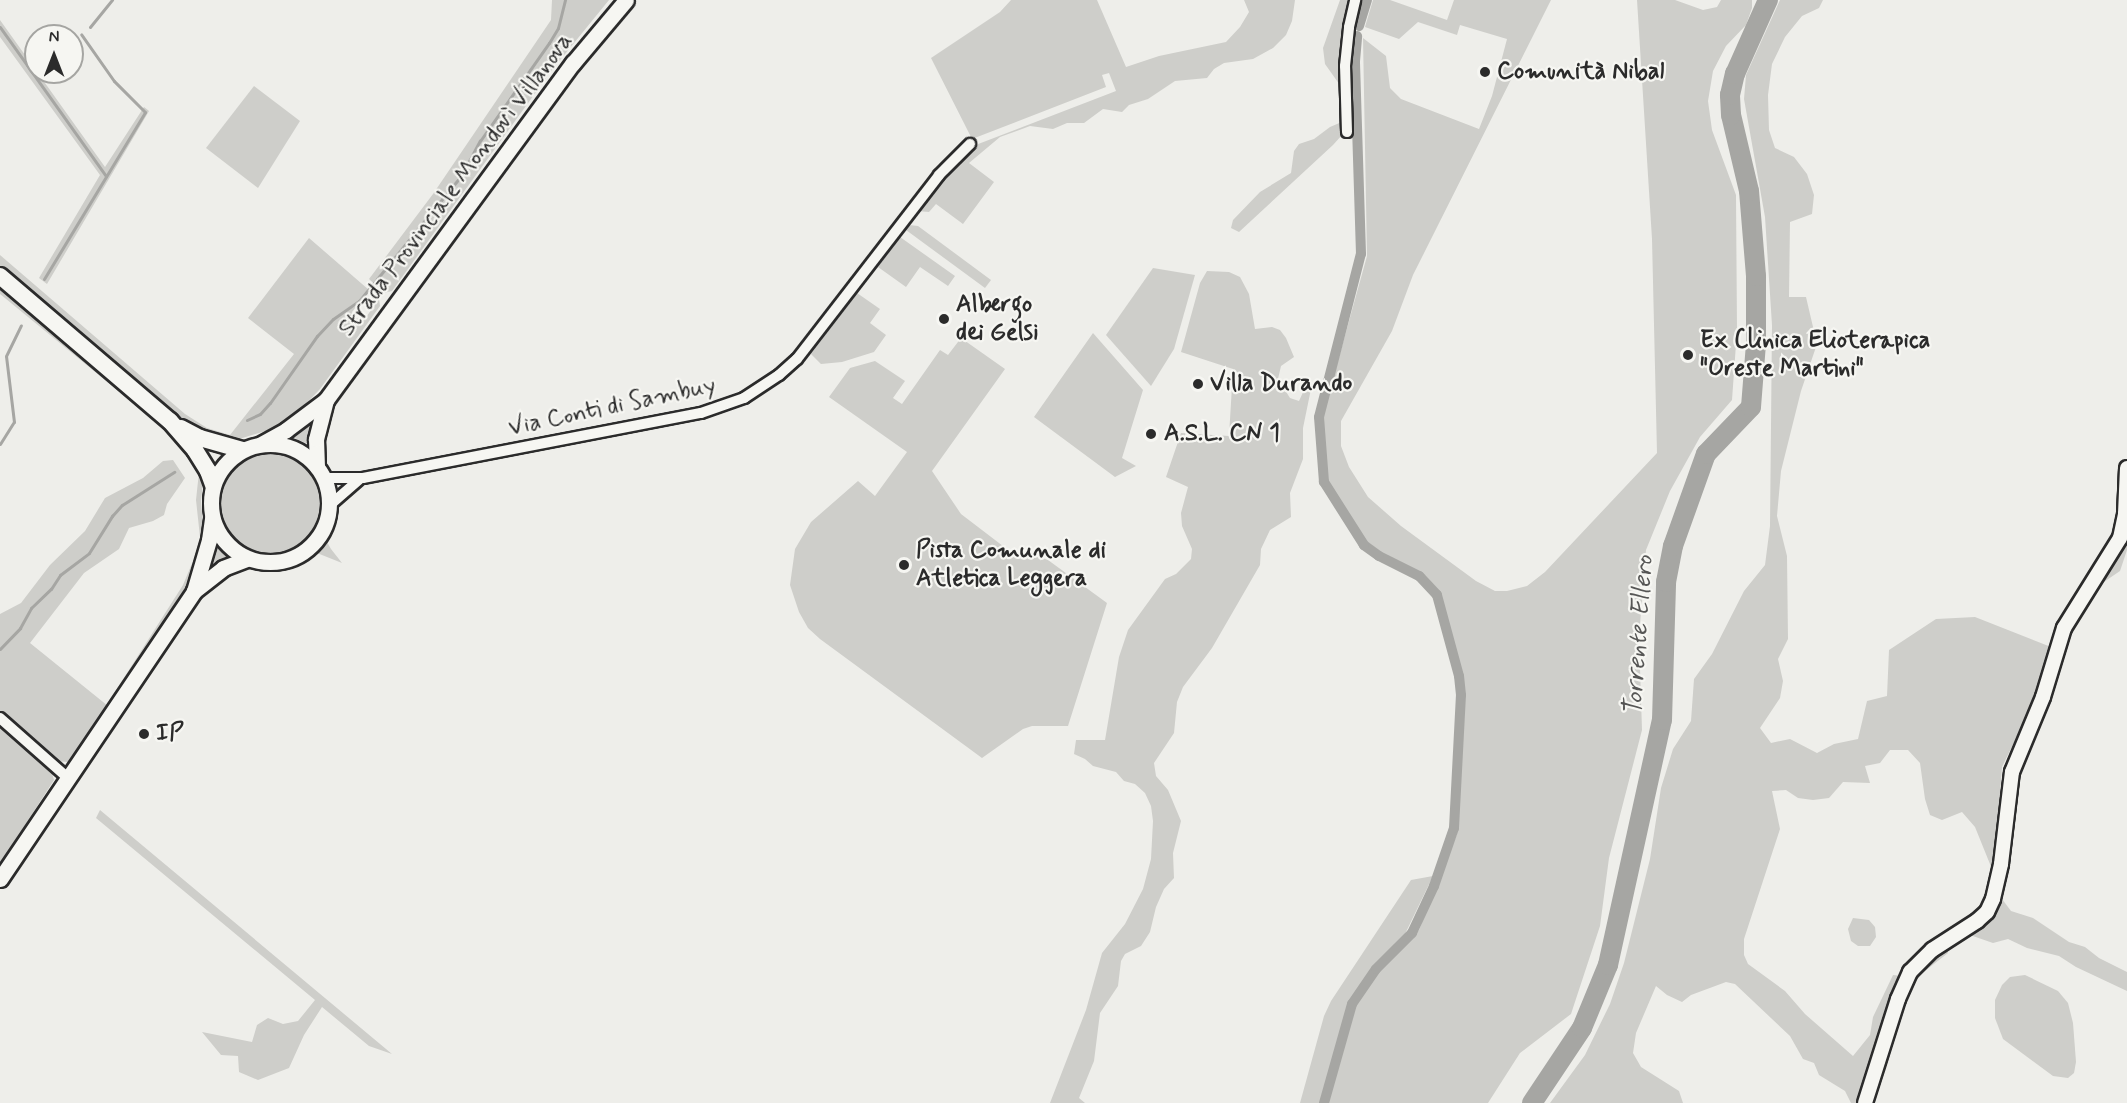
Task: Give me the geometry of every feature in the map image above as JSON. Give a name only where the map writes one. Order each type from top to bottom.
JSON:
[{"type":"highway","points":[[0,276],[170,422],[195,450],[208,471],[213,485]]},
{"type":"highway","points":[[170,422],[200,438],[242,450]]},
{"type":"main road","name":"Strada Provinciale Mondovì Villanova","points":[[261,444],[294,425],[326,400],[573,63],[626,0]]},
{"type":"main road","name":"Strada Provinciale Mondovì Villanova","points":[[321,472],[316,439],[326,400]]},
{"type":"main road","points":[[0,879],[194,591],[209,540],[212,518],[210,498],[213,485],[227,461],[242,450],[261,444],[290,447],[304,454],[321,472],[330,505],[325,528],[312,546],[301,554],[281,562],[247,559],[227,545],[212,518]]},
{"type":"main road","points":[[194,591],[223,568],[247,559]]},
{"type":"street","points":[[1347,132],[1344,66],[1348,27],[1356,0]]},
{"type":"street","name":"Via Conti di Sambuy","points":[[321,472],[363,478],[701,413],[744,398],[779,375],[797,359],[939,175],[970,144]]},
{"type":"street","points":[[1865,1103],[1898,999],[1910,972],[1932,950],[1977,921],[1987,912],[1993,899],[2001,864],[2012,772],[2043,697],[2064,628],[2120,538],[2125,514],[2127,468]]},
{"type":"street","name":"Via Conti di Sambuy","points":[[330,505],[345,489],[363,478]]},
{"type":"street","points":[[0,718],[68,778]]},
{"type":"shaded area","points":[[552,0],[609,0],[552,70],[392,291],[384,293],[369,279],[433,194],[551,20]]},
{"type":"shaded area","points":[[1011,0],[1097,0],[1126,67],[1159,56],[1226,42],[1240,27],[1249,12],[1244,0],[1295,0],[1292,21],[1286,35],[1273,48],[1253,59],[1224,63],[1214,69],[1207,78],[1175,81],[1148,99],[1129,105],[1122,112],[1103,109],[1084,123],[1067,123],[1053,129],[1030,126],[1000,137],[969,163],[994,182],[963,224],[936,204],[929,212],[917,211],[946,173],[973,146],[1116,91],[1109,73],[1102,75],[1106,87],[972,139],[931,58],[1000,12]]},
{"type":"shaded area","points":[[1340,0],[1351,0],[1342,36],[1342,88],[1325,64],[1323,48]]},
{"type":"shaded area","points":[[1373,0],[1390,0],[1447,20],[1454,0],[1551,0],[1413,275],[1392,331],[1341,421],[1341,446],[1349,467],[1368,497],[1401,526],[1476,581],[1495,591],[1507,591],[1527,586],[1545,572],[1657,453],[1652,239],[1637,0],[1675,0],[1703,10],[1717,7],[1721,0],[1752,0],[1752,8],[1746,25],[1726,46],[1713,71],[1708,101],[1712,130],[1736,195],[1737,330],[1732,400],[1700,437],[1670,491],[1646,550],[1639,637],[1642,730],[1609,858],[1600,926],[1571,1014],[1520,1053],[1488,1103],[1328,1103],[1355,1005],[1380,971],[1419,930],[1457,834],[1465,704],[1462,672],[1439,591],[1426,576],[1386,556],[1368,542],[1356,529],[1328,480],[1322,431],[1323,415],[1367,256],[1363,38],[1386,56],[1390,88],[1401,99],[1479,129],[1492,96],[1507,39],[1460,25],[1457,35],[1418,22],[1399,39],[1365,27]]},
{"type":"shaded area","points":[[1780,0],[1823,0],[1819,8],[1802,16],[1785,37],[1772,64],[1768,95],[1769,130],[1775,148],[1794,157],[1807,174],[1814,195],[1812,214],[1790,222],[1789,297],[1806,297],[1817,344],[1801,391],[1781,471],[1777,516],[1787,556],[1788,639],[1778,659],[1783,681],[1780,698],[1760,728],[1771,743],[1790,739],[1817,753],[1834,744],[1858,739],[1867,701],[1887,696],[1889,650],[1936,619],[1975,617],[2051,647],[2041,687],[2002,767],[1994,874],[1975,827],[1962,812],[1942,820],[1930,815],[1925,799],[1920,763],[1908,750],[1890,750],[1880,763],[1865,766],[1870,783],[1843,782],[1829,798],[1813,800],[1798,798],[1786,790],[1772,791],[1780,829],[1744,939],[1744,955],[1748,964],[1785,991],[1805,1014],[1853,1056],[1870,1035],[1873,1017],[1893,975],[1902,976],[1860,1103],[1851,1103],[1845,1091],[1819,1075],[1814,1063],[1803,1059],[1790,1036],[1735,984],[1726,982],[1691,995],[1682,1002],[1667,995],[1656,986],[1636,1033],[1633,1053],[1641,1067],[1679,1091],[1683,1103],[1550,1103],[1585,1055],[1610,1004],[1624,963],[1650,859],[1661,788],[1673,749],[1691,721],[1694,679],[1712,654],[1744,591],[1765,565],[1770,526],[1772,325],[1765,217],[1744,99],[1746,75]]},
{"type":"shaded area","points":[[0,20],[24,54],[24,70],[0,37]]},
{"type":"shaded area","points":[[34,84],[46,84],[105,167],[144,107],[149,111],[47,284],[39,278],[100,175]]},
{"type":"shaded area","points":[[254,86],[300,121],[258,188],[206,148]]},
{"type":"shaded area","points":[[1344,121],[1342,135],[1333,145],[1239,232],[1231,228],[1233,220],[1260,192],[1291,173],[1294,151],[1299,144],[1314,139],[1330,127]]},
{"type":"shaded area","points":[[909,225],[918,226],[991,280],[985,288],[906,230]]},
{"type":"shaded area","points":[[900,237],[955,276],[948,286],[920,267],[906,287],[878,267]]},
{"type":"shaded area","points":[[309,238],[369,290],[352,312],[355,318],[364,320],[379,299],[380,306],[320,389],[298,412],[275,428],[236,440],[214,437],[185,422],[0,266],[0,255],[185,414],[207,428],[230,435],[294,354],[248,318]]},
{"type":"shaded area","points":[[1153,268],[1195,275],[1174,349],[1151,386],[1106,335]]},
{"type":"shaded area","points":[[1207,271],[1229,272],[1240,277],[1249,294],[1255,329],[1272,327],[1280,330],[1286,338],[1294,357],[1281,366],[1278,379],[1290,398],[1299,401],[1305,388],[1312,384],[1303,428],[1303,459],[1290,493],[1291,517],[1270,530],[1261,549],[1260,565],[1212,648],[1183,687],[1177,702],[1174,733],[1154,763],[1156,776],[1168,790],[1181,821],[1173,853],[1174,878],[1164,889],[1156,907],[1150,932],[1141,946],[1125,954],[1121,961],[1118,986],[1100,1013],[1094,1061],[1079,1098],[1085,1103],[1050,1103],[1086,1010],[1102,953],[1125,924],[1143,889],[1151,859],[1153,821],[1151,806],[1145,793],[1135,784],[1124,781],[1116,772],[1093,766],[1074,754],[1076,740],[1105,740],[1119,657],[1128,630],[1165,579],[1176,574],[1191,559],[1192,549],[1182,526],[1181,513],[1188,487],[1166,477],[1181,433],[1229,436],[1233,369],[1181,352],[1200,283]]},
{"type":"shaded area","points":[[0,285],[167,426],[199,463],[203,482],[201,501],[204,539],[189,582],[115,696],[113,695],[183,585],[193,561],[200,537],[196,500],[199,472],[190,456],[172,435],[0,294]]},
{"type":"shaded area","points":[[857,293],[880,309],[870,323],[886,335],[874,352],[842,362],[821,364],[811,354]]},
{"type":"shaded area","points":[[1093,333],[1143,390],[1122,458],[1136,466],[1115,477],[1034,417]]},
{"type":"shaded area","name":"Pista Comunale di Atletica Leggera","points":[[961,338],[1005,369],[932,471],[961,514],[1016,556],[1026,552],[1048,560],[1107,603],[1068,726],[1032,726],[1023,729],[982,758],[820,639],[808,628],[799,612],[790,585],[795,549],[811,522],[858,481],[875,496],[907,452],[829,397],[850,368],[875,361],[905,381],[893,398],[902,404],[940,350],[948,355]]},
{"type":"shaded area","points":[[316,413],[310,445],[288,435]]},
{"type":"shaded area","points":[[260,453],[280,453],[299,461],[313,475],[321,494],[318,524],[313,533],[299,547],[280,555],[260,555],[241,547],[227,533],[219,514],[219,494],[227,475],[241,461]]},
{"type":"shaded area","points":[[173,460],[185,478],[167,504],[164,515],[129,528],[119,549],[84,573],[30,643],[108,706],[72,758],[68,762],[55,761],[0,714],[0,614],[21,603],[50,565],[85,531],[105,498],[143,478],[163,461]]},
{"type":"shaded area","points":[[2127,530],[2127,550],[2120,571],[2095,588]]},
{"type":"shaded area","points":[[327,542],[331,549],[342,563],[317,553]]},
{"type":"shaded area","points":[[214,543],[228,557],[204,575]]},
{"type":"shaded area","points":[[0,724],[51,770],[54,780],[0,864]]},
{"type":"shaded area","points":[[100,810],[392,1054],[369,1046],[322,1007],[304,1035],[289,1068],[258,1080],[239,1072],[238,1056],[221,1055],[202,1032],[252,1042],[257,1025],[268,1018],[283,1024],[298,1021],[315,1000],[96,818]]},
{"type":"shaded area","points":[[1433,876],[1405,934],[1373,966],[1350,1000],[1320,1103],[1300,1103],[1324,1016],[1331,1001],[1411,880]]},
{"type":"shaded area","points":[[1999,895],[2011,911],[2033,918],[2069,942],[2085,947],[2099,958],[2127,972],[2127,991],[2076,967],[2059,956],[2027,948],[2008,939],[1993,943],[1967,934]]},
{"type":"shaded area","points":[[1853,918],[1869,920],[1875,927],[1876,937],[1870,946],[1858,946],[1851,941],[1848,929]]},
{"type":"shaded area","points":[[1946,946],[1948,953],[1921,974],[1908,989],[1886,1069],[1873,1103],[1870,1103],[1910,979]]},
{"type":"shaded area","points":[[2025,975],[2058,991],[2068,1003],[2073,1023],[2076,1062],[2074,1073],[2068,1078],[2053,1076],[2003,1039],[1995,1018],[1995,1000],[2002,985],[2010,977]]},
{"type":"waterway","points":[[90,27],[112,0]]},
{"type":"waterway","points":[[247,420],[260,414],[270,403],[317,336],[333,319],[359,301],[461,176],[480,141],[558,28],[565,0]]},
{"type":"waterway","points":[[1359,26],[1367,0]]},
{"type":"waterway","name":"Torrente Ellero","points":[[1532,1103],[1582,1028],[1608,965],[1662,720],[1666,582],[1673,546],[1706,454],[1751,407],[1756,343],[1756,276],[1749,191],[1731,115],[1730,95],[1735,74],[1768,0]]},
{"type":"waterway","points":[[0,27],[106,176]]},
{"type":"waterway","points":[[1324,1103],[1352,1004],[1376,969],[1412,933],[1434,886],[1454,828],[1461,695],[1459,676],[1437,595],[1419,576],[1379,556],[1364,545],[1324,482],[1319,417],[1361,254],[1355,61],[1357,36]]},
{"type":"waterway","points":[[44,279],[145,112],[114,81],[84,38]]},
{"type":"waterway","points":[[0,444],[14,422],[6,356],[21,325]]},
{"type":"waterway","points":[[0,649],[20,628],[31,608],[51,589],[60,575],[89,553],[112,516],[122,505],[174,472]]},
{"type":"place","name":"Comunità Nibal","points":[[1485,72]]},
{"type":"place","name":"Albergo dei Gelsi","points":[[944,319]]},
{"type":"place","name":"Ex Clinica Elioterapica \"Oreste Martini\"","points":[[1688,355]]},
{"type":"place","name":"Villa Durando","points":[[1198,384]]},
{"type":"place","name":"A.S.L. CN 1","points":[[1151,434]]},
{"type":"place","name":"Pista Comunale di Atletica Leggera","points":[[904,565]]},
{"type":"place","name":"IP","points":[[144,734]]}]
